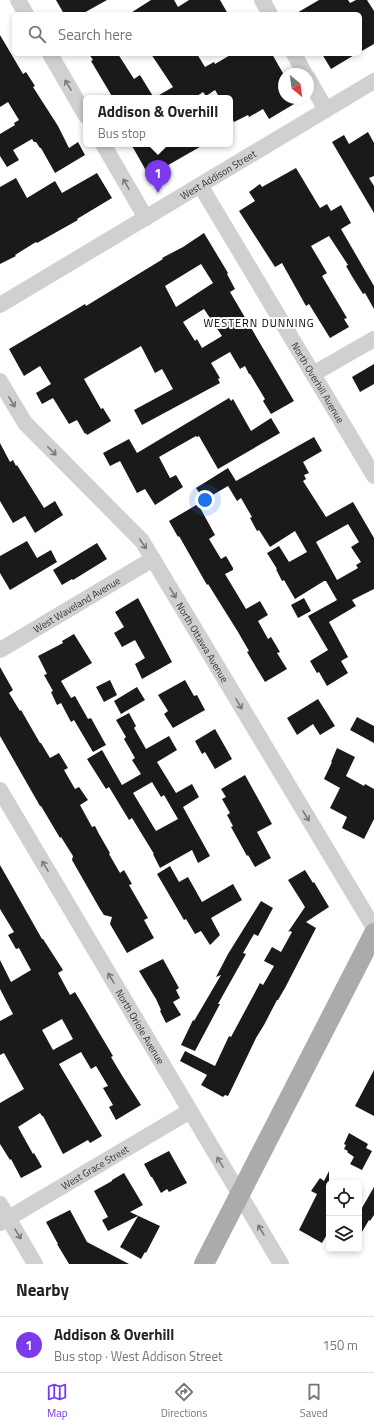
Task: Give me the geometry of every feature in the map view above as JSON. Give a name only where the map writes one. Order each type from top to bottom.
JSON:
[{"type":"main road","points":[[204,1264],[374,933]]},
{"type":"street","points":[[18,0],[25,12]]},
{"type":"street","points":[[262,0],[269,12]]},
{"type":"street","points":[[51,56],[83,111]]},
{"type":"street","points":[[295,56],[302,68]]},
{"type":"street","name":"West Addison Street","points":[[0,304],[374,81]]},
{"type":"street","points":[[314,89],[326,110]]},
{"type":"street","points":[[105,147],[146,218]]},
{"type":"street","name":"North Overhill Avenue","points":[[200,185],[374,476]]},
{"type":"street","points":[[313,374],[374,339]]},
{"type":"street","name":"North Ottawa Avenue","points":[[0,381],[25,423],[142,541],[374,928]]},
{"type":"street","name":"West Waveland Avenue","points":[[0,650],[153,559]]},
{"type":"street","name":"North Oriole Avenue","points":[[0,790],[281,1264]]},
{"type":"street","name":"West Grace Street","points":[[3,1215],[190,1111]]},
{"type":"street","points":[[3,1215],[35,1264]]},
{"type":"building","points":[[56,0],[107,0],[86,12],[63,12]]},
{"type":"building","points":[[151,0],[174,0],[178,7],[189,0],[220,0],[227,12],[132,12]]},
{"type":"building","points":[[319,0],[348,0],[350,3],[356,0],[367,0],[374,11],[374,44],[362,51],[362,12],[298,12]]},
{"type":"building","points":[[0,35],[23,74],[26,72],[35,86],[33,87],[58,126],[69,148],[78,142],[85,155],[55,173],[41,148],[32,139],[13,150],[19,160],[7,167],[0,156],[0,134],[15,125],[14,123],[19,120],[8,102],[0,107]]},
{"type":"building","points":[[90,56],[119,56],[134,79],[140,75],[152,95],[111,95],[91,61],[93,60]]},
{"type":"building","points":[[152,56],[198,56],[205,67],[214,62],[215,64],[229,56],[273,56],[280,68],[278,68],[278,104],[294,104],[269,119],[263,109],[249,117],[248,115],[234,122],[233,95],[218,95],[215,90],[205,95],[203,92],[198,95],[159,95],[173,87]]},
{"type":"building","points":[[323,56],[353,56],[331,69]]},
{"type":"building","points":[[368,132],[374,143],[374,176],[369,178],[374,186],[374,213],[332,142],[344,135],[349,144]]},
{"type":"building","points":[[133,147],[200,147],[149,176]]},
{"type":"building","points":[[296,168],[320,208],[327,204],[331,211],[341,205],[351,223],[341,229],[374,286],[374,309],[365,293],[363,294],[353,278],[346,266],[348,265],[329,236],[311,246],[327,273],[322,276],[347,318],[344,319],[349,327],[330,338],[309,304],[306,306],[282,263],[275,267],[239,211],[255,201],[249,192],[260,184],[262,187]]},
{"type":"building","points":[[97,173],[112,198],[77,219],[78,220],[37,243],[36,242],[15,255],[16,256],[0,264],[0,187],[16,178],[27,198],[55,181],[62,193]]},
{"type":"building","points":[[204,233],[228,273],[227,274],[235,289],[230,292],[294,401],[271,414],[263,401],[265,399],[245,366],[240,369],[230,352],[211,363],[220,378],[218,379],[220,383],[142,425],[134,410],[173,389],[162,369],[155,373],[141,346],[84,379],[101,409],[103,408],[111,421],[87,435],[86,433],[85,434],[77,420],[69,424],[53,398],[42,404],[36,393],[51,384],[40,366],[24,376],[9,349],[85,304],[86,306],[163,259],[162,258],[183,247]],"holes":[[[201,264],[213,283],[176,307],[165,286]],[[204,309],[222,336],[202,348],[197,339],[195,341],[183,322]]]},
{"type":"building","points":[[374,364],[374,384],[360,392],[352,377]]},
{"type":"building","points":[[229,398],[231,401],[233,399],[251,431],[271,418],[280,433],[218,469],[199,436],[196,436],[159,457],[170,478],[176,475],[183,487],[155,505],[145,489],[137,493],[120,461],[110,466],[103,453],[129,439],[137,453]]},
{"type":"building","points":[[314,437],[322,451],[303,462],[309,473],[304,475],[306,479],[303,481],[326,517],[353,502],[374,538],[374,589],[352,600],[356,606],[329,622],[348,657],[341,661],[348,673],[327,686],[319,672],[317,673],[310,661],[328,650],[308,616],[337,600],[326,581],[295,599],[284,580],[282,581],[277,569],[267,553],[279,546],[289,562],[307,552],[295,531],[270,547],[259,530],[257,531],[250,518],[252,517],[241,498],[237,501],[228,486],[204,500],[196,488],[228,468],[236,481]],"holes":[[[348,524],[359,542],[351,547],[361,562],[356,565],[358,568],[337,580],[316,542]]]},
{"type":"building","points":[[0,443],[10,462],[13,460],[16,466],[17,465],[44,508],[55,501],[63,515],[35,533],[25,516],[13,523],[0,501]]},
{"type":"building","points":[[198,504],[215,535],[209,539],[221,559],[226,556],[233,568],[233,570],[225,574],[246,609],[260,601],[268,615],[258,621],[268,639],[271,637],[280,652],[277,653],[287,669],[265,682],[247,652],[249,651],[238,632],[208,584],[207,585],[169,521]]},
{"type":"building","points":[[27,541],[37,558],[51,550],[57,562],[10,590],[0,573],[0,556]]},
{"type":"building","points":[[97,543],[107,559],[62,585],[53,570]]},
{"type":"building","points":[[138,598],[172,662],[142,679],[135,664],[145,658],[135,640],[122,647],[114,633],[124,627],[115,612]]},
{"type":"building","points":[[304,598],[311,611],[298,618],[291,605]]},
{"type":"building","points":[[74,634],[92,663],[61,681],[71,698],[75,696],[88,719],[91,718],[106,745],[93,752],[74,720],[71,722],[61,703],[57,705],[51,692],[53,691],[44,675],[47,674],[38,656],[63,643],[62,641]]},
{"type":"building","points":[[0,667],[13,690],[9,693],[20,711],[21,710],[40,743],[50,758],[59,753],[68,768],[64,770],[75,789],[79,787],[88,800],[80,805],[92,827],[95,826],[120,873],[124,870],[132,884],[129,885],[148,918],[144,920],[154,938],[127,953],[110,924],[112,917],[104,915],[100,909],[72,860],[73,856],[40,806],[0,736]]},
{"type":"building","points":[[110,680],[117,695],[104,702],[96,687]]},
{"type":"building","points":[[185,680],[194,696],[197,695],[205,710],[173,728],[164,714],[168,711],[158,695]]},
{"type":"building","points":[[137,687],[145,700],[121,714],[114,701]]},
{"type":"building","points":[[318,699],[335,726],[320,735],[313,724],[297,735],[287,718]]},
{"type":"building","points":[[129,713],[136,726],[134,728],[146,749],[169,736],[177,750],[157,762],[176,793],[192,784],[199,797],[183,807],[210,856],[198,863],[192,850],[160,868],[154,854],[132,818],[129,820],[109,787],[106,789],[87,759],[102,750],[122,785],[141,774],[132,760],[135,758],[124,739],[126,737],[116,720]],"holes":[[[152,782],[161,797],[164,795],[178,819],[156,831],[133,793]]]},
{"type":"building","points":[[357,717],[374,726],[374,743],[350,730]]},
{"type":"building","points":[[215,729],[232,759],[215,769],[205,752],[202,754],[195,741]]},
{"type":"building","points":[[337,748],[355,757],[346,776],[364,786],[365,784],[374,789],[374,819],[364,839],[342,828],[347,817],[330,808],[340,788],[324,779]]},
{"type":"building","points":[[245,775],[272,824],[257,832],[271,858],[255,867],[248,855],[247,856],[231,827],[233,826],[227,815],[230,813],[222,799],[226,797],[221,789]]},
{"type":"building","points":[[0,865],[42,939],[63,970],[58,973],[70,995],[75,992],[113,1056],[111,1057],[141,1105],[116,1120],[109,1107],[113,1105],[103,1088],[108,1086],[96,1066],[91,1069],[81,1052],[59,1064],[102,1136],[90,1143],[88,1140],[63,1154],[40,1113],[18,1127],[42,1167],[21,1178],[11,1159],[10,1160],[0,1144],[0,1103],[24,1089],[4,1053],[0,1055],[0,1021],[13,1014],[0,989],[0,960],[11,982],[31,970],[19,948],[16,949],[8,935],[14,932],[0,909]],"holes":[[[62,1019],[73,1039],[53,1050],[42,1030]]]},
{"type":"building","points":[[170,866],[179,882],[188,877],[202,902],[233,884],[242,900],[211,918],[220,935],[210,945],[201,931],[195,934],[186,919],[184,920],[157,874]]},
{"type":"building","points":[[305,870],[329,907],[306,922],[316,928],[285,988],[256,1038],[228,1096],[225,1095],[223,1097],[201,1085],[207,1075],[180,1061],[185,1051],[215,1066],[229,1036],[231,1037],[260,983],[263,985],[274,966],[264,961],[272,947],[281,952],[292,932],[288,932],[305,907],[288,880]]},
{"type":"building","points":[[261,901],[273,908],[258,936],[254,934],[243,953],[246,954],[218,1004],[220,1004],[195,1051],[181,1045],[193,1020],[194,1021],[221,975],[216,977],[228,954]]},
{"type":"building","points":[[163,959],[179,988],[176,990],[180,998],[173,1002],[181,1015],[166,1023],[156,999],[139,971]]},
{"type":"building","points":[[374,1070],[374,1116],[355,1106]]},
{"type":"building","points":[[349,1133],[368,1144],[366,1148],[372,1151],[362,1170],[350,1164],[354,1157],[344,1149],[346,1145],[344,1144]]},
{"type":"building","points":[[169,1151],[187,1183],[169,1192],[167,1189],[161,1193],[144,1164]]},
{"type":"building","points":[[329,1171],[329,1180],[326,1180],[326,1236],[322,1243],[299,1230],[317,1194],[311,1191],[320,1178],[324,1181]]},
{"type":"building","points":[[124,1173],[143,1205],[130,1212],[160,1226],[146,1253],[145,1252],[141,1259],[120,1247],[138,1216],[108,1231],[102,1220],[108,1217],[94,1191]]},
{"type":"building","points":[[374,1187],[374,1215],[362,1232],[362,1216],[362,1208]]},
{"type":"building","points":[[70,1210],[87,1242],[129,1264],[69,1264],[46,1222]]},
{"type":"place","name":"Addison & Overhill","points":[[158,193]]},
{"type":"district","name":"WESTERN DUNNING","points":[[259,323]]}]
